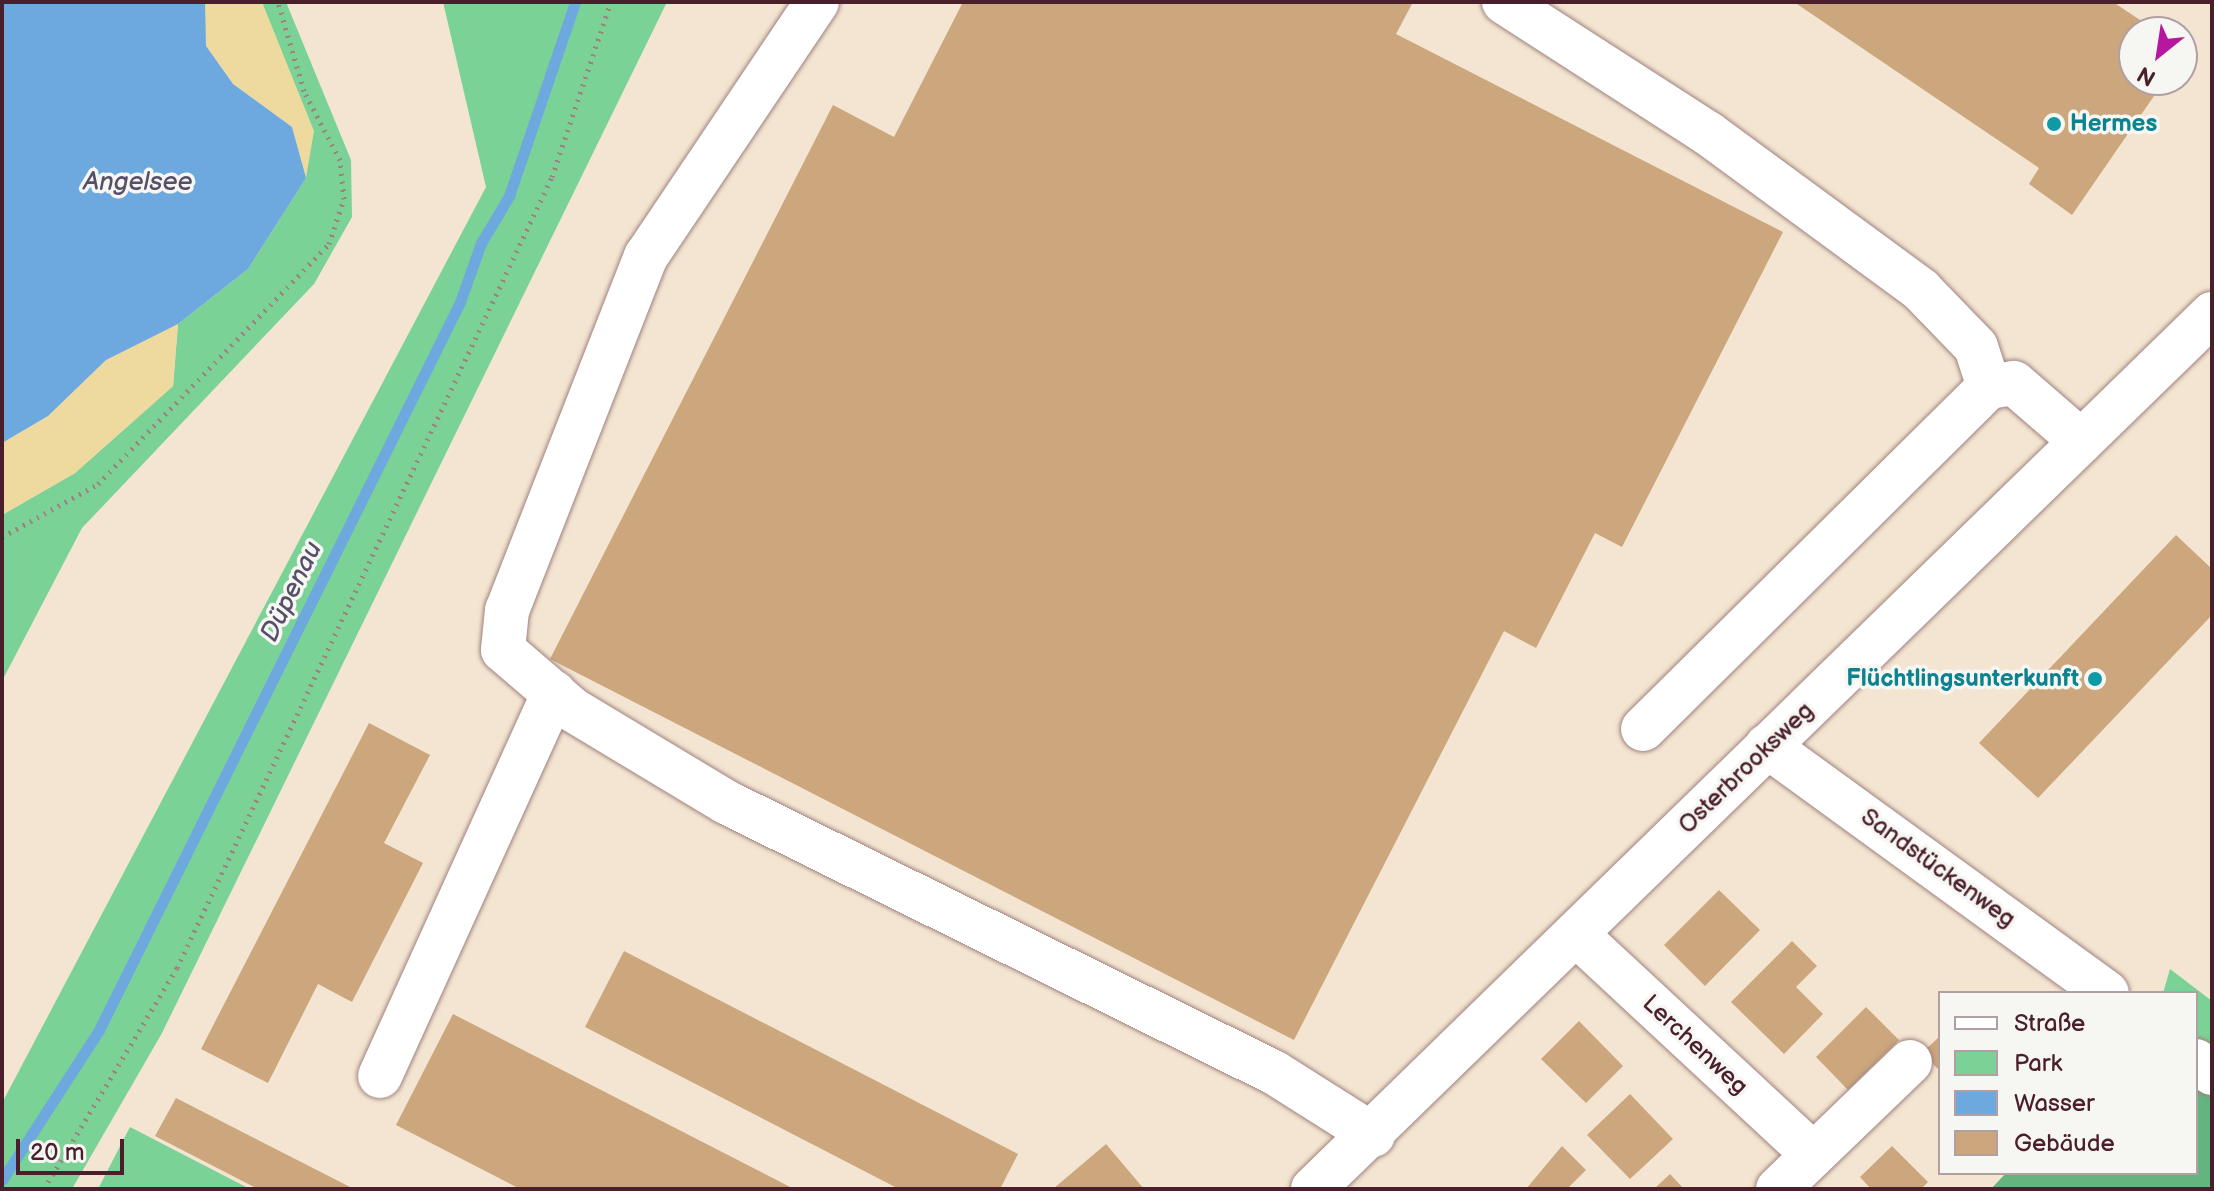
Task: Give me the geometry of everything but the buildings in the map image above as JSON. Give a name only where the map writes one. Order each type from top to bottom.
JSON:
[{"type":"street","points":[[817,2],[646,256],[507,610],[503,650],[554,693],[726,802],[1275,1073],[1373,1135]]},
{"type":"street","points":[[1504,2],[1709,134],[1921,290],[1976,347],[1989,387]]},
{"type":"street","name":"Osterbrooksweg","points":[[1313,1189],[1373,1135],[1767,746],[2212,314]]},
{"type":"street","points":[[1643,729],[1989,387],[2014,383],[2081,441]]},
{"type":"street","points":[[380,1076],[554,693]]},
{"type":"street","name":"Sandstückenweg","points":[[1767,746],[2104,991]]},
{"type":"street","name":"Lerchenweg","points":[[1577,935],[1813,1154]]},
{"type":"street","points":[[1778,1189],[1910,1062]]},
{"type":"path","points":[[2,537],[98,484],[329,244],[344,199],[340,160],[304,91],[278,2]]},
{"type":"path","points":[[44,1189],[177,968],[552,177],[611,2]]},
{"type":"green space","points":[[262,2],[286,2],[351,160],[352,217],[314,284],[82,528],[2,681],[2,515],[75,473],[173,386],[178,324],[248,269],[306,178]]},
{"type":"green space","points":[[443,2],[667,2],[162,1033],[72,1189],[2,1189],[2,1103],[486,187]]},
{"type":"green space","points":[[2170,969],[2212,1001],[2212,1050],[2198,1039],[2198,991],[2164,991]]},
{"type":"green space","points":[[2198,1079],[2212,1090],[2212,1189],[1991,1189],[2004,1175],[2198,1175]]},
{"type":"green space","points":[[130,1127],[250,1189],[98,1189]]},
{"type":"sand","points":[[205,2],[262,2],[314,131],[306,178],[292,127],[233,84],[205,46]]},
{"type":"sand","points":[[178,324],[173,386],[75,473],[2,515],[2,443],[48,416],[106,360]]},
{"type":"water","name":"Angelsee","points":[[2,2],[205,2],[206,46],[233,84],[292,127],[306,178],[248,269],[178,324],[106,360],[48,416],[2,443]]},
{"type":"waterway","name":"Düpenau","points":[[2,1180],[99,1030],[460,302],[481,243],[509,196],[575,2]]},
{"type":"place","name":"Hermes","points":[[2054,124]]},
{"type":"place","name":"Flüchtlingsunterkunft","points":[[2095,679]]}]
